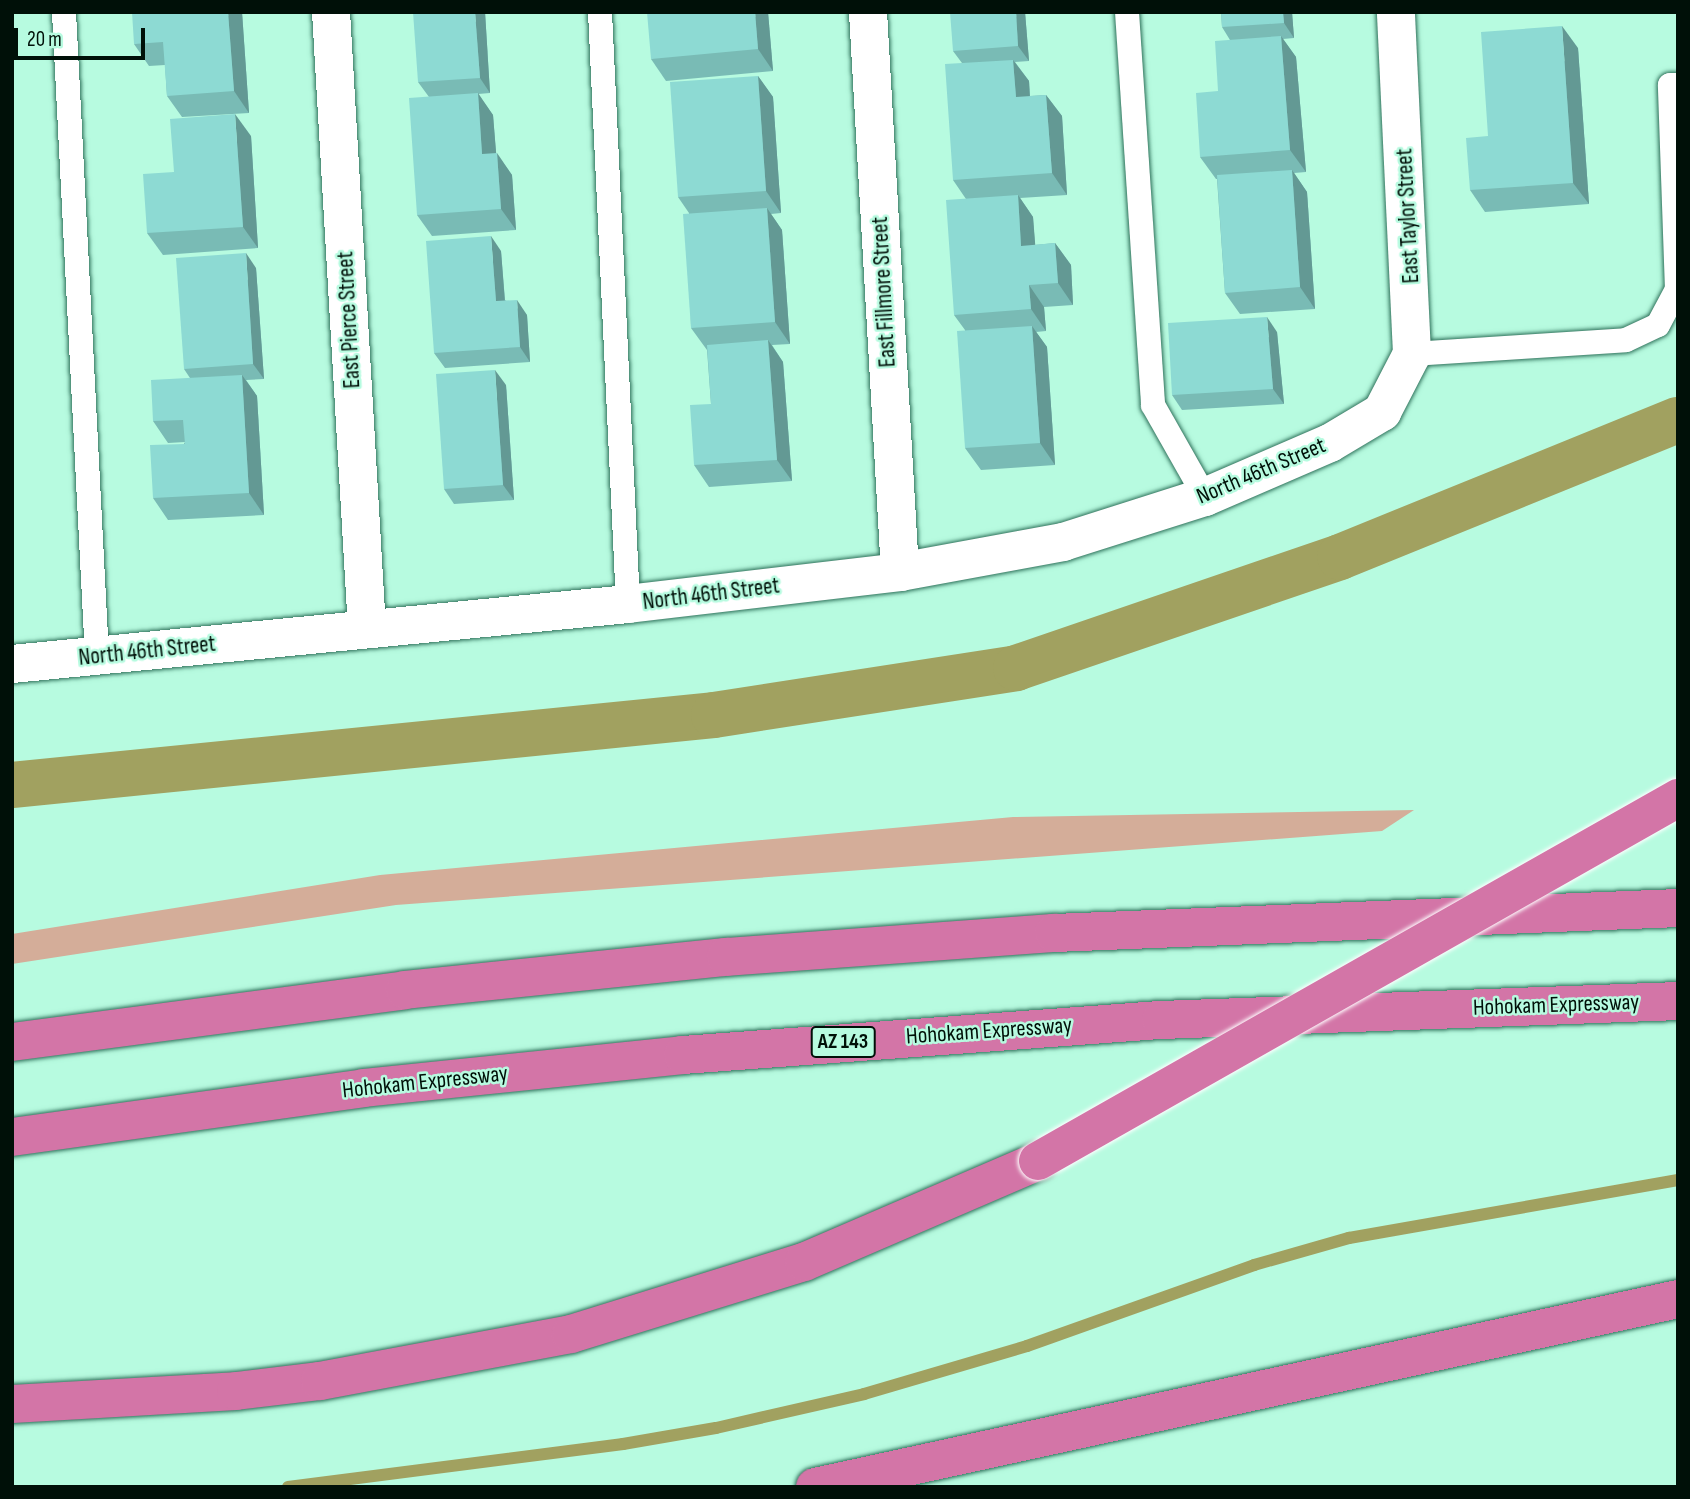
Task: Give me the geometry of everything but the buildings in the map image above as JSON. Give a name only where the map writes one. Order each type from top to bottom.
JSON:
[{"type":"highway","points":[[12,1404],[236,1391],[320,1381],[571,1334],[804,1262],[1038,1161],[1678,798]]},
{"type":"highway","points":[[12,1042],[405,989],[726,957],[1054,933],[1678,908]]},
{"type":"highway","name":"Hohokam Expressway","points":[[12,1137],[364,1088],[777,1047],[1161,1020],[1678,1001]]},
{"type":"highway","points":[[815,1487],[1678,1298]]},
{"type":"highway","points":[[1530,1331],[1678,1318]]},
{"type":"street","name":"East Pierce Street","points":[[331,12],[367,628]]},
{"type":"street","name":"East Fillmore Street","points":[[868,12],[900,572]]},
{"type":"street","name":"East Taylor Street","points":[[1396,12],[1412,354]]},
{"type":"street","name":"North 46th Street","points":[[12,664],[628,604],[900,572],[1063,542],[1205,497],[1330,443],[1382,412],[1412,354]]},
{"type":"lane","points":[[64,12],[97,656]]},
{"type":"lane","points":[[600,12],[628,604]]},
{"type":"lane","points":[[1127,12],[1153,405],[1205,497]]},
{"type":"lane","points":[[1412,354],[1626,341],[1658,325],[1677,290],[1670,86],[1678,85]]},
{"type":"shaded area","points":[[1414,810],[1382,831],[396,905],[12,964],[12,934],[380,875],[1013,817]]},
{"type":"waterway","points":[[12,785],[714,715],[1016,668],[1340,557],[1678,420]]},
{"type":"waterway","points":[[288,1487],[623,1444],[716,1428],[864,1394],[1027,1346],[1254,1265],[1349,1238],[1678,1180]]}]
